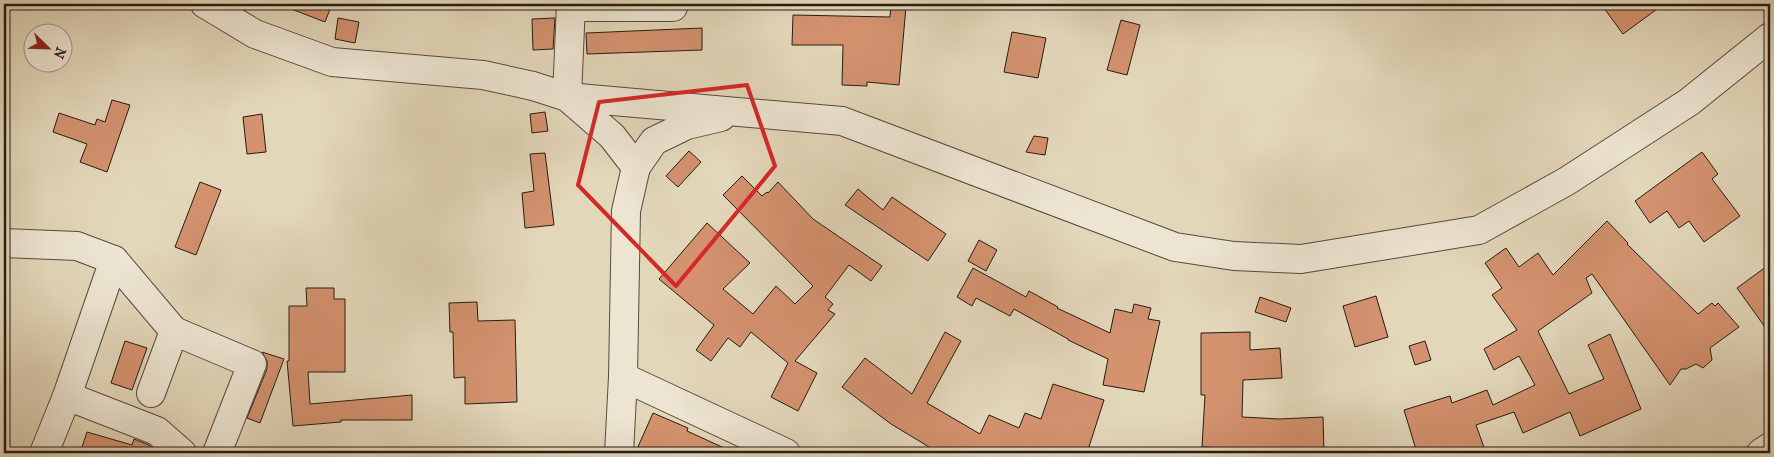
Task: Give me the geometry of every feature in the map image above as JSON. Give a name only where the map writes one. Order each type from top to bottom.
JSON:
[{"type":"street","points":[[205,4],[255,34],[332,62],[483,75],[567,96],[842,121],[1175,247],[1234,256],[1300,259],[1479,230],[1567,181],[1689,102],[1770,37]]},
{"type":"street","points":[[567,96],[571,5],[673,7]]},
{"type":"street","points":[[567,96],[612,136],[636,168]]},
{"type":"street","points":[[619,453],[623,378],[626,211],[636,168],[654,141],[687,125],[747,112]]},
{"type":"street","points":[[4,243],[77,246],[114,260],[174,331],[252,364],[217,453]]},
{"type":"street","points":[[44,453],[67,396],[114,260]]},
{"type":"street","points":[[151,393],[174,331]]},
{"type":"street","points":[[623,378],[786,453]]},
{"type":"street","points":[[67,396],[157,431],[182,453]]},
{"type":"street","points":[[1761,453],[1770,447]]},
{"type":"highlighted area","points":[[747,85],[775,166],[676,286],[578,185],[599,102]]},
{"type":"building","points":[[281,4],[332,4],[325,22]]},
{"type":"building","points":[[1601,4],[1664,4],[1623,34]]},
{"type":"building","points":[[891,6],[906,7],[899,85],[867,82],[867,86],[842,85],[843,45],[792,45],[793,15],[890,17]]},
{"type":"building","points":[[338,18],[359,22],[355,43],[335,39]]},
{"type":"building","points":[[555,18],[553,49],[533,50],[532,19]]},
{"type":"building","points":[[1121,20],[1140,25],[1127,75],[1107,70]]},
{"type":"building","points":[[702,28],[702,50],[587,54],[586,33]]},
{"type":"building","points":[[1012,32],[1046,38],[1038,78],[1004,72]]},
{"type":"building","points":[[112,100],[130,105],[107,172],[80,162],[87,144],[53,132],[59,113],[95,125],[97,119],[105,122]]},
{"type":"building","points":[[545,112],[548,131],[532,133],[530,114]]},
{"type":"building","points":[[262,114],[266,152],[247,154],[243,117]]},
{"type":"building","points":[[1034,136],[1048,138],[1045,155],[1026,152]]},
{"type":"building","points":[[689,151],[701,162],[678,187],[666,176]]},
{"type":"building","points":[[1702,152],[1718,174],[1712,179],[1740,216],[1704,242],[1689,221],[1679,228],[1667,211],[1650,223],[1635,201]]},
{"type":"building","points":[[545,153],[554,225],[525,228],[522,193],[534,191],[530,154]]},
{"type":"building","points":[[742,176],[762,196],[768,193],[778,182],[813,219],[882,266],[871,281],[849,265],[825,297],[833,304],[828,310],[835,314],[795,361],[817,373],[798,411],[771,397],[788,363],[751,332],[740,347],[728,338],[711,361],[696,350],[714,325],[659,279],[707,223],[750,263],[723,289],[753,314],[776,286],[795,304],[813,286],[723,195]]},
{"type":"building","points":[[200,182],[221,190],[196,255],[175,247]]},
{"type":"building","points":[[858,189],[883,210],[892,197],[946,234],[928,261],[845,205]]},
{"type":"building","points":[[1607,221],[1627,244],[1698,314],[1712,303],[1715,306],[1718,303],[1739,327],[1710,348],[1712,360],[1703,368],[1696,364],[1686,369],[1681,369],[1670,385],[1592,274],[1586,278],[1592,293],[1538,331],[1569,394],[1604,379],[1588,345],[1610,334],[1641,409],[1580,436],[1570,412],[1523,433],[1514,412],[1476,425],[1486,453],[1417,453],[1404,410],[1450,396],[1452,403],[1487,390],[1493,405],[1535,385],[1519,356],[1494,370],[1484,349],[1517,330],[1492,295],[1502,288],[1485,263],[1506,248],[1519,267],[1538,253],[1553,275]]},
{"type":"building","points":[[979,240],[997,250],[986,271],[968,261]]},
{"type":"building","points":[[1770,264],[1770,334],[1737,288]]},
{"type":"building","points":[[973,268],[1026,297],[1029,291],[1057,308],[1110,333],[1115,309],[1132,313],[1134,304],[1151,308],[1148,319],[1160,321],[1144,392],[1103,385],[1108,359],[1068,340],[1014,309],[1010,316],[976,298],[972,306],[957,297]]},
{"type":"building","points":[[306,288],[334,288],[334,299],[345,299],[345,372],[308,372],[310,404],[412,395],[412,420],[341,420],[341,422],[293,426],[287,361],[289,361],[289,306],[307,306]]},
{"type":"building","points":[[1376,296],[1388,337],[1355,347],[1343,306]]},
{"type":"building","points":[[1260,297],[1291,308],[1286,322],[1255,312]]},
{"type":"building","points":[[477,302],[478,321],[515,320],[517,402],[465,404],[465,377],[454,378],[453,332],[450,332],[449,303]]},
{"type":"building","points":[[945,332],[961,341],[927,403],[980,434],[989,415],[1019,428],[1025,413],[1041,419],[1053,384],[1104,400],[1087,453],[939,453],[891,424],[842,387],[865,358],[912,394]]},
{"type":"building","points":[[1250,332],[1250,350],[1280,348],[1282,378],[1243,380],[1242,417],[1279,419],[1323,417],[1324,453],[1280,453],[1280,450],[1202,447],[1205,395],[1201,395],[1201,333]]},
{"type":"building","points":[[125,341],[147,348],[132,390],[111,383]]},
{"type":"building","points":[[1425,341],[1431,360],[1415,365],[1409,346]]},
{"type":"building","points":[[262,352],[284,359],[260,423],[247,418],[267,369],[267,361]]},
{"type":"building","points":[[653,413],[688,428],[687,431],[735,453],[647,453],[637,449]]},
{"type":"building","points":[[87,432],[132,445],[134,439],[149,445],[155,450],[154,453],[80,453]]}]
